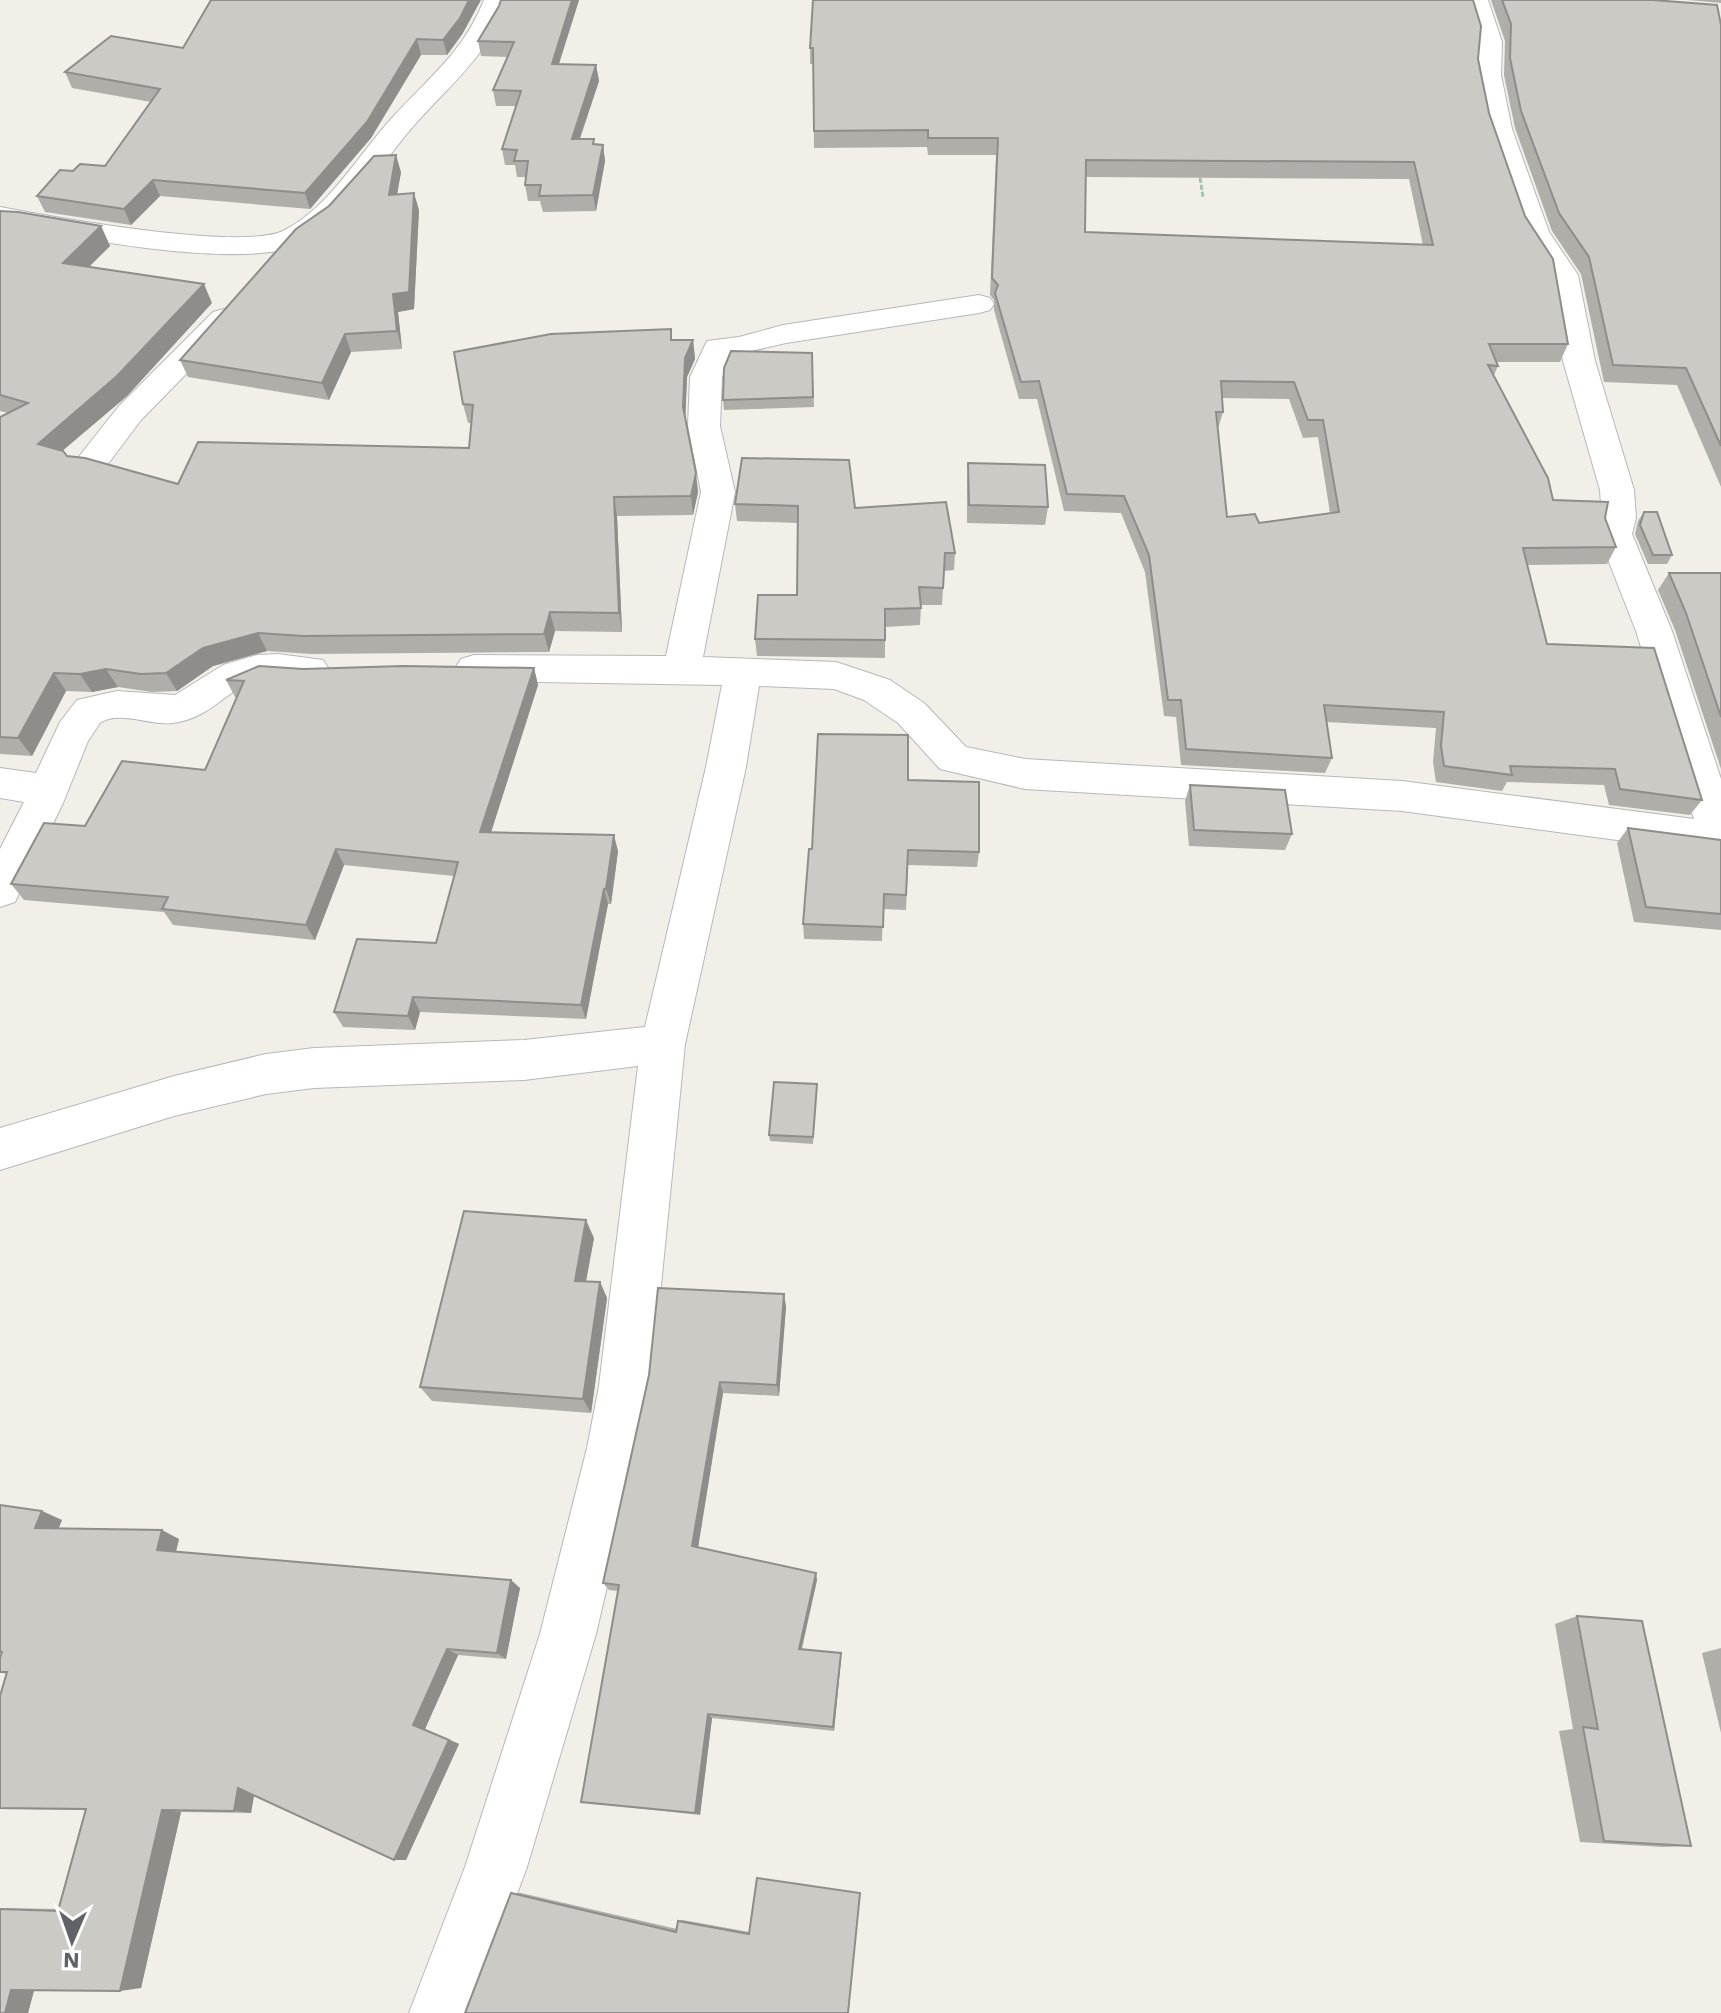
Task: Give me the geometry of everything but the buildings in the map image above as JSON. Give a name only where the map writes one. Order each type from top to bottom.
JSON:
[{"type":"street","points":[[90,464],[130,413],[256,281],[289,239],[354,184],[402,123],[445,84],[480,37],[496,0]]},
{"type":"street","points":[[439,667],[682,670],[836,676],[877,690],[911,713],[954,759],[990,769],[1025,774],[1402,796],[1721,838],[1664,660],[1615,534],[1619,518],[1617,490],[1579,361],[1563,275],[1535,232],[1499,129],[1488,75],[1490,42],[1476,0]]},
{"type":"street","points":[[0,215],[149,239],[255,244],[289,239]]},
{"type":"street","points":[[682,670],[698,578],[718,492],[704,426],[706,377],[718,348],[741,346],[783,334],[979,304]]},
{"type":"street","points":[[0,890],[86,712],[118,704],[152,709],[183,708],[202,699],[227,679],[248,670],[267,667],[348,669]]},
{"type":"street","points":[[441,2013],[496,1867],[559,1665],[613,1448],[625,1386],[663,1044],[726,767],[743,673]]},
{"type":"street","points":[[0,783],[49,790]]},
{"type":"street","points":[[0,1149],[93,1118],[266,1074],[314,1068],[524,1060],[663,1044]]},
{"type":"path","points":[[1199,170],[1203,197]]}]
